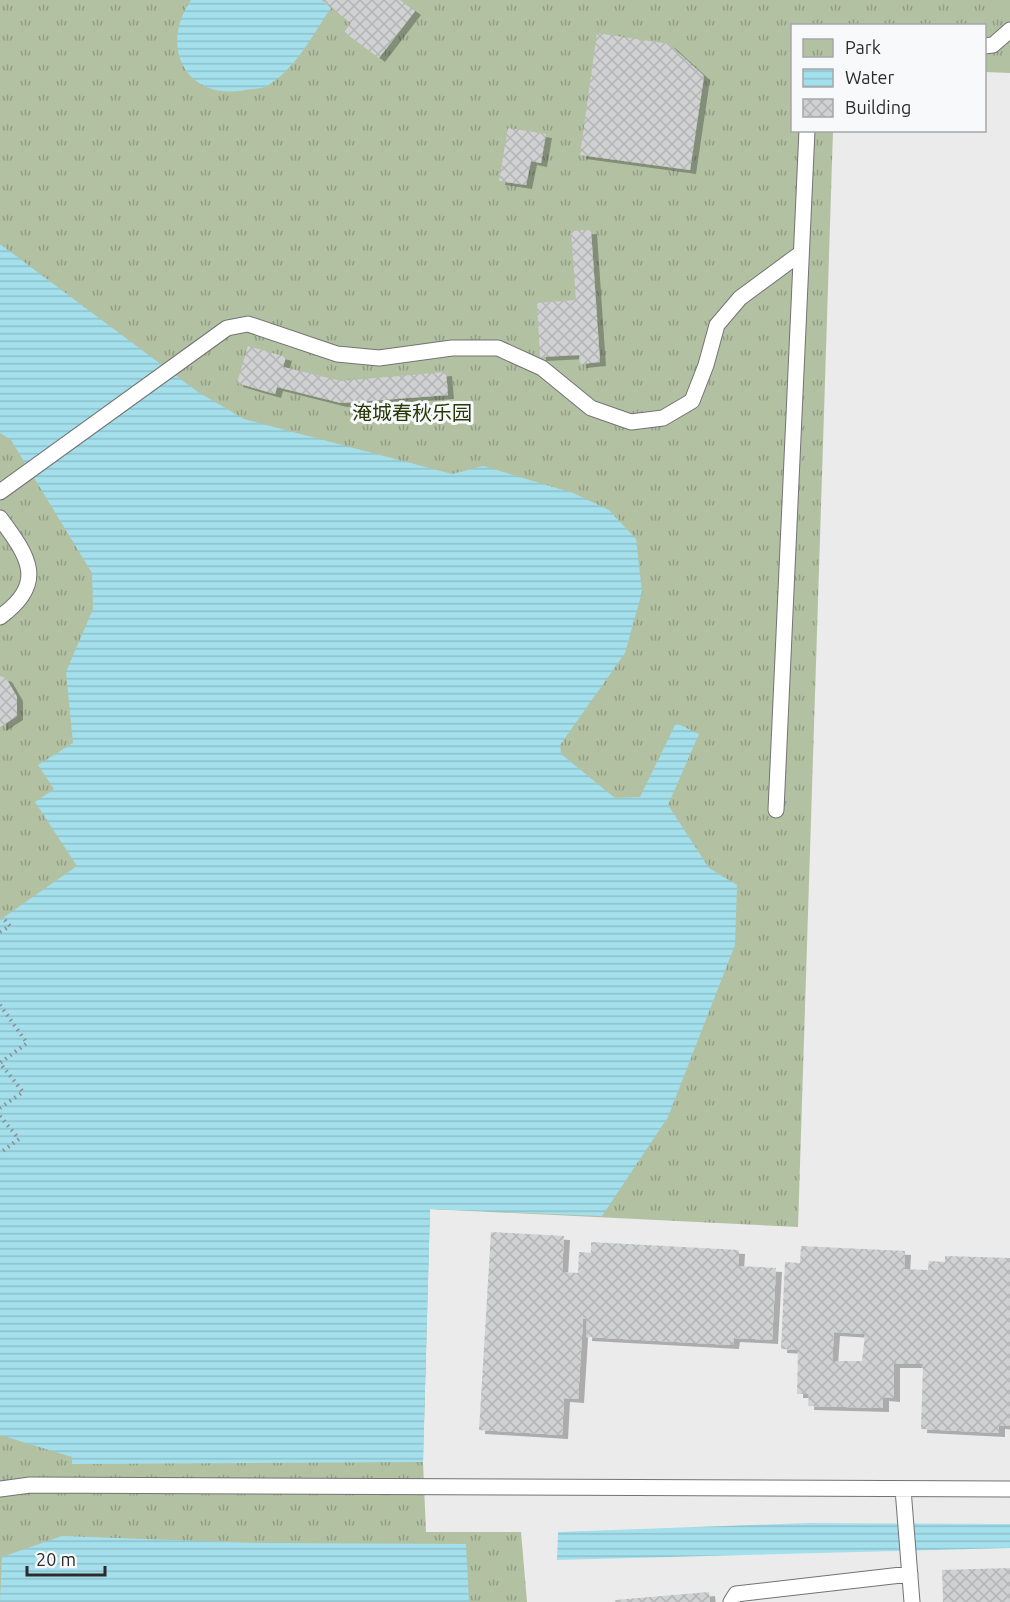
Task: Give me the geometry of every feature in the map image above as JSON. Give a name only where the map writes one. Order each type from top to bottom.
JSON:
[{"type":"lane","points":[[986,46],[993,45],[1010,30]]},
{"type":"lane","points":[[776,810],[807,132]]},
{"type":"lane","points":[[0,492],[227,328],[248,324],[337,354],[379,358],[452,348],[498,348],[542,368],[591,408],[631,422],[663,418],[692,401],[706,365],[717,325],[740,298],[801,253]]},
{"type":"lane","points":[[0,518],[22,548],[31,571],[28,588],[17,605],[0,617]]},
{"type":"lane","points":[[0,1489],[30,1485],[1010,1489]]},
{"type":"lane","points":[[903,1489],[912,1602]]},
{"type":"lane","points":[[731,1602],[736,1594],[910,1574]]},
{"type":"path","points":[[0,932],[10,926],[3,918]]},
{"type":"path","points":[[0,1005],[27,1043],[0,1063],[23,1092],[0,1108]]},
{"type":"path","points":[[0,1116],[19,1139],[0,1153]]},
{"type":"green space","name":"淹城春秋乐园","points":[[0,0],[1010,0],[1010,73],[986,72],[986,24],[791,24],[791,132],[833,132],[798,1227],[430,1209],[423,1462],[426,1532],[521,1532],[527,1602],[0,1602]]},
{"type":"water","points":[[191,0],[321,0],[331,8],[295,61],[277,79],[262,88],[224,91],[207,87],[193,78],[178,52],[178,35],[182,18]]},
{"type":"water","points":[[0,244],[198,392],[244,419],[452,474],[483,466],[573,493],[609,510],[636,539],[642,592],[625,653],[560,745],[561,754],[615,798],[640,797],[676,723],[699,734],[668,805],[709,868],[737,885],[735,945],[668,1117],[602,1216],[430,1209],[423,1462],[72,1464],[72,1457],[0,1435],[0,920],[77,866],[35,802],[54,789],[38,765],[73,743],[66,672],[93,609],[92,573],[11,440],[0,433]]},
{"type":"water","points":[[808,1523],[1010,1524],[1010,1548],[557,1560],[558,1532]]},
{"type":"water","points":[[62,1536],[259,1543],[466,1544],[469,1602],[0,1602],[2,1557]]},
{"type":"building","points":[[321,0],[400,0],[415,11],[379,58],[344,32],[351,23]]},
{"type":"building","points":[[597,33],[669,44],[704,76],[690,170],[580,155]]},
{"type":"building","points":[[508,128],[546,134],[541,163],[531,161],[526,185],[499,181]]},
{"type":"building","points":[[591,230],[600,362],[580,364],[579,355],[540,357],[537,303],[576,300],[571,231]]},
{"type":"building","points":[[248,346],[286,357],[283,367],[341,381],[446,372],[448,395],[341,403],[277,387],[275,394],[237,383]]},
{"type":"building","points":[[0,676],[6,678],[17,697],[17,716],[0,727]]},
{"type":"building","points":[[491,1232],[564,1236],[562,1272],[578,1273],[579,1252],[591,1253],[591,1242],[739,1250],[738,1266],[776,1268],[772,1340],[734,1338],[733,1345],[586,1337],[587,1319],[583,1319],[578,1399],[564,1398],[562,1435],[479,1430]]},
{"type":"building","points":[[801,1246],[905,1251],[904,1269],[928,1270],[929,1261],[945,1262],[945,1256],[1010,1258],[1010,1426],[999,1425],[999,1433],[921,1429],[923,1364],[894,1364],[894,1398],[883,1397],[883,1408],[808,1406],[809,1394],[797,1394],[798,1350],[781,1349],[785,1262],[800,1263]],"holes":[[[834,1332],[865,1334],[862,1361],[832,1361]]]},
{"type":"building","points":[[1010,1568],[1010,1602],[943,1602],[942,1570]]},
{"type":"building","points":[[709,1592],[710,1602],[615,1602],[615,1600]]}]
